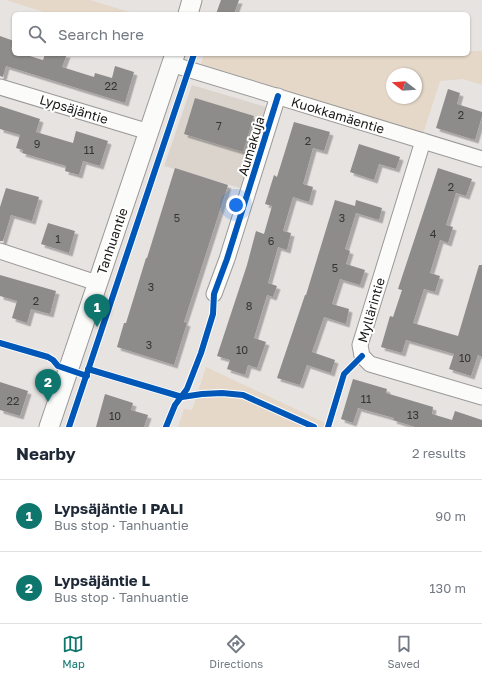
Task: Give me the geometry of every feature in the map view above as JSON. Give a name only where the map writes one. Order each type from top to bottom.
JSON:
[{"type":"street","points":[[189,12],[192,0]]},
{"type":"street","name":"Kuokkamäentie","points":[[173,59],[278,96],[482,159]]},
{"type":"street","name":"Tanhuantie","points":[[49,427],[173,59]]},
{"type":"street","name":"Lypsäjäntie","points":[[0,87],[149,132]]},
{"type":"street","name":"Aumakuja","points":[[214,294],[229,252],[278,96]]},
{"type":"street","name":"Myllärintie","points":[[423,141],[360,345],[362,356],[370,364],[482,397]]},
{"type":"street","points":[[0,251],[98,283]]},
{"type":"shaded area","points":[[6,0],[90,0],[129,12],[44,12]]},
{"type":"shaded area","points":[[470,51],[482,51],[482,85],[463,79],[440,81],[423,134],[201,64],[203,56],[470,56]]},
{"type":"shaded area","points":[[192,85],[266,107],[240,188],[164,166]]},
{"type":"shaded area","points":[[206,367],[334,427],[178,427],[184,409],[192,410]]},
{"type":"building","points":[[221,0],[239,0],[235,12],[217,12]]},
{"type":"building","points":[[0,36],[12,40],[12,56],[30,56],[43,60],[44,56],[66,56],[62,67],[94,77],[95,73],[112,78],[115,66],[134,72],[125,103],[6,66],[3,77],[0,76]]},
{"type":"building","points":[[448,89],[460,93],[457,104],[482,112],[475,140],[436,128]]},
{"type":"building","points":[[195,98],[254,116],[243,152],[184,134]]},
{"type":"building","points":[[0,106],[40,119],[36,132],[73,143],[76,131],[108,141],[100,166],[83,161],[79,175],[65,171],[66,166],[22,153],[23,150],[16,148],[20,135],[0,129]]},
{"type":"building","points":[[294,122],[330,132],[324,151],[313,148],[303,184],[313,187],[309,202],[293,197],[283,231],[291,233],[287,250],[278,247],[268,283],[277,286],[273,297],[267,295],[254,338],[266,342],[257,368],[248,365],[245,375],[227,369],[230,360],[217,356],[247,265],[256,231],[264,234],[272,206],[265,204],[274,175],[277,177]]},
{"type":"building","points":[[359,144],[400,157],[396,169],[379,164],[374,180],[350,172]]},
{"type":"building","points":[[175,168],[228,185],[184,322],[187,323],[174,365],[117,347]]},
{"type":"building","points":[[438,168],[472,179],[466,196],[456,193],[446,225],[453,227],[448,243],[440,240],[430,273],[440,276],[435,292],[424,289],[413,323],[458,336],[479,265],[482,265],[482,357],[478,355],[471,376],[449,369],[454,354],[406,340],[402,353],[381,347],[390,316],[393,317],[402,290],[398,289]]},
{"type":"building","points":[[6,188],[39,197],[32,221],[11,215],[3,241],[0,241],[0,207]]},
{"type":"building","points":[[335,200],[355,206],[356,200],[382,208],[379,220],[356,213],[345,249],[350,251],[346,264],[365,270],[360,285],[340,279],[332,304],[349,309],[346,324],[324,317],[312,352],[335,360],[331,373],[307,365],[300,385],[277,378],[306,295]]},
{"type":"building","points":[[48,223],[75,231],[69,253],[41,244]]},
{"type":"building","points":[[0,275],[56,291],[50,314],[31,309],[27,323],[12,318],[17,301],[0,296]]},
{"type":"building","points":[[353,379],[387,389],[386,393],[433,407],[432,414],[452,420],[455,411],[482,420],[482,427],[415,427],[393,420],[394,418],[358,408],[353,423],[341,419]]},
{"type":"building","points":[[0,382],[28,391],[20,416],[0,410]]},
{"type":"building","points":[[105,394],[133,403],[131,410],[148,415],[144,427],[96,427]]},
{"type":"cycle path","points":[[69,427],[193,56]]},
{"type":"cycle path","points":[[166,427],[175,405],[187,389],[201,353],[213,314],[214,294],[227,259],[278,96]]},
{"type":"cycle path","points":[[0,343],[48,357],[58,366],[87,376]]},
{"type":"cycle path","points":[[328,427],[344,374],[362,356]]},
{"type":"cycle path","points":[[88,369],[182,397],[222,393],[243,395],[314,427]]},
{"type":"place","name":"Lypsäjäntie I PALI","points":[[97,327]]},
{"type":"place","name":"Lypsäjäntie L","points":[[48,402]]}]
